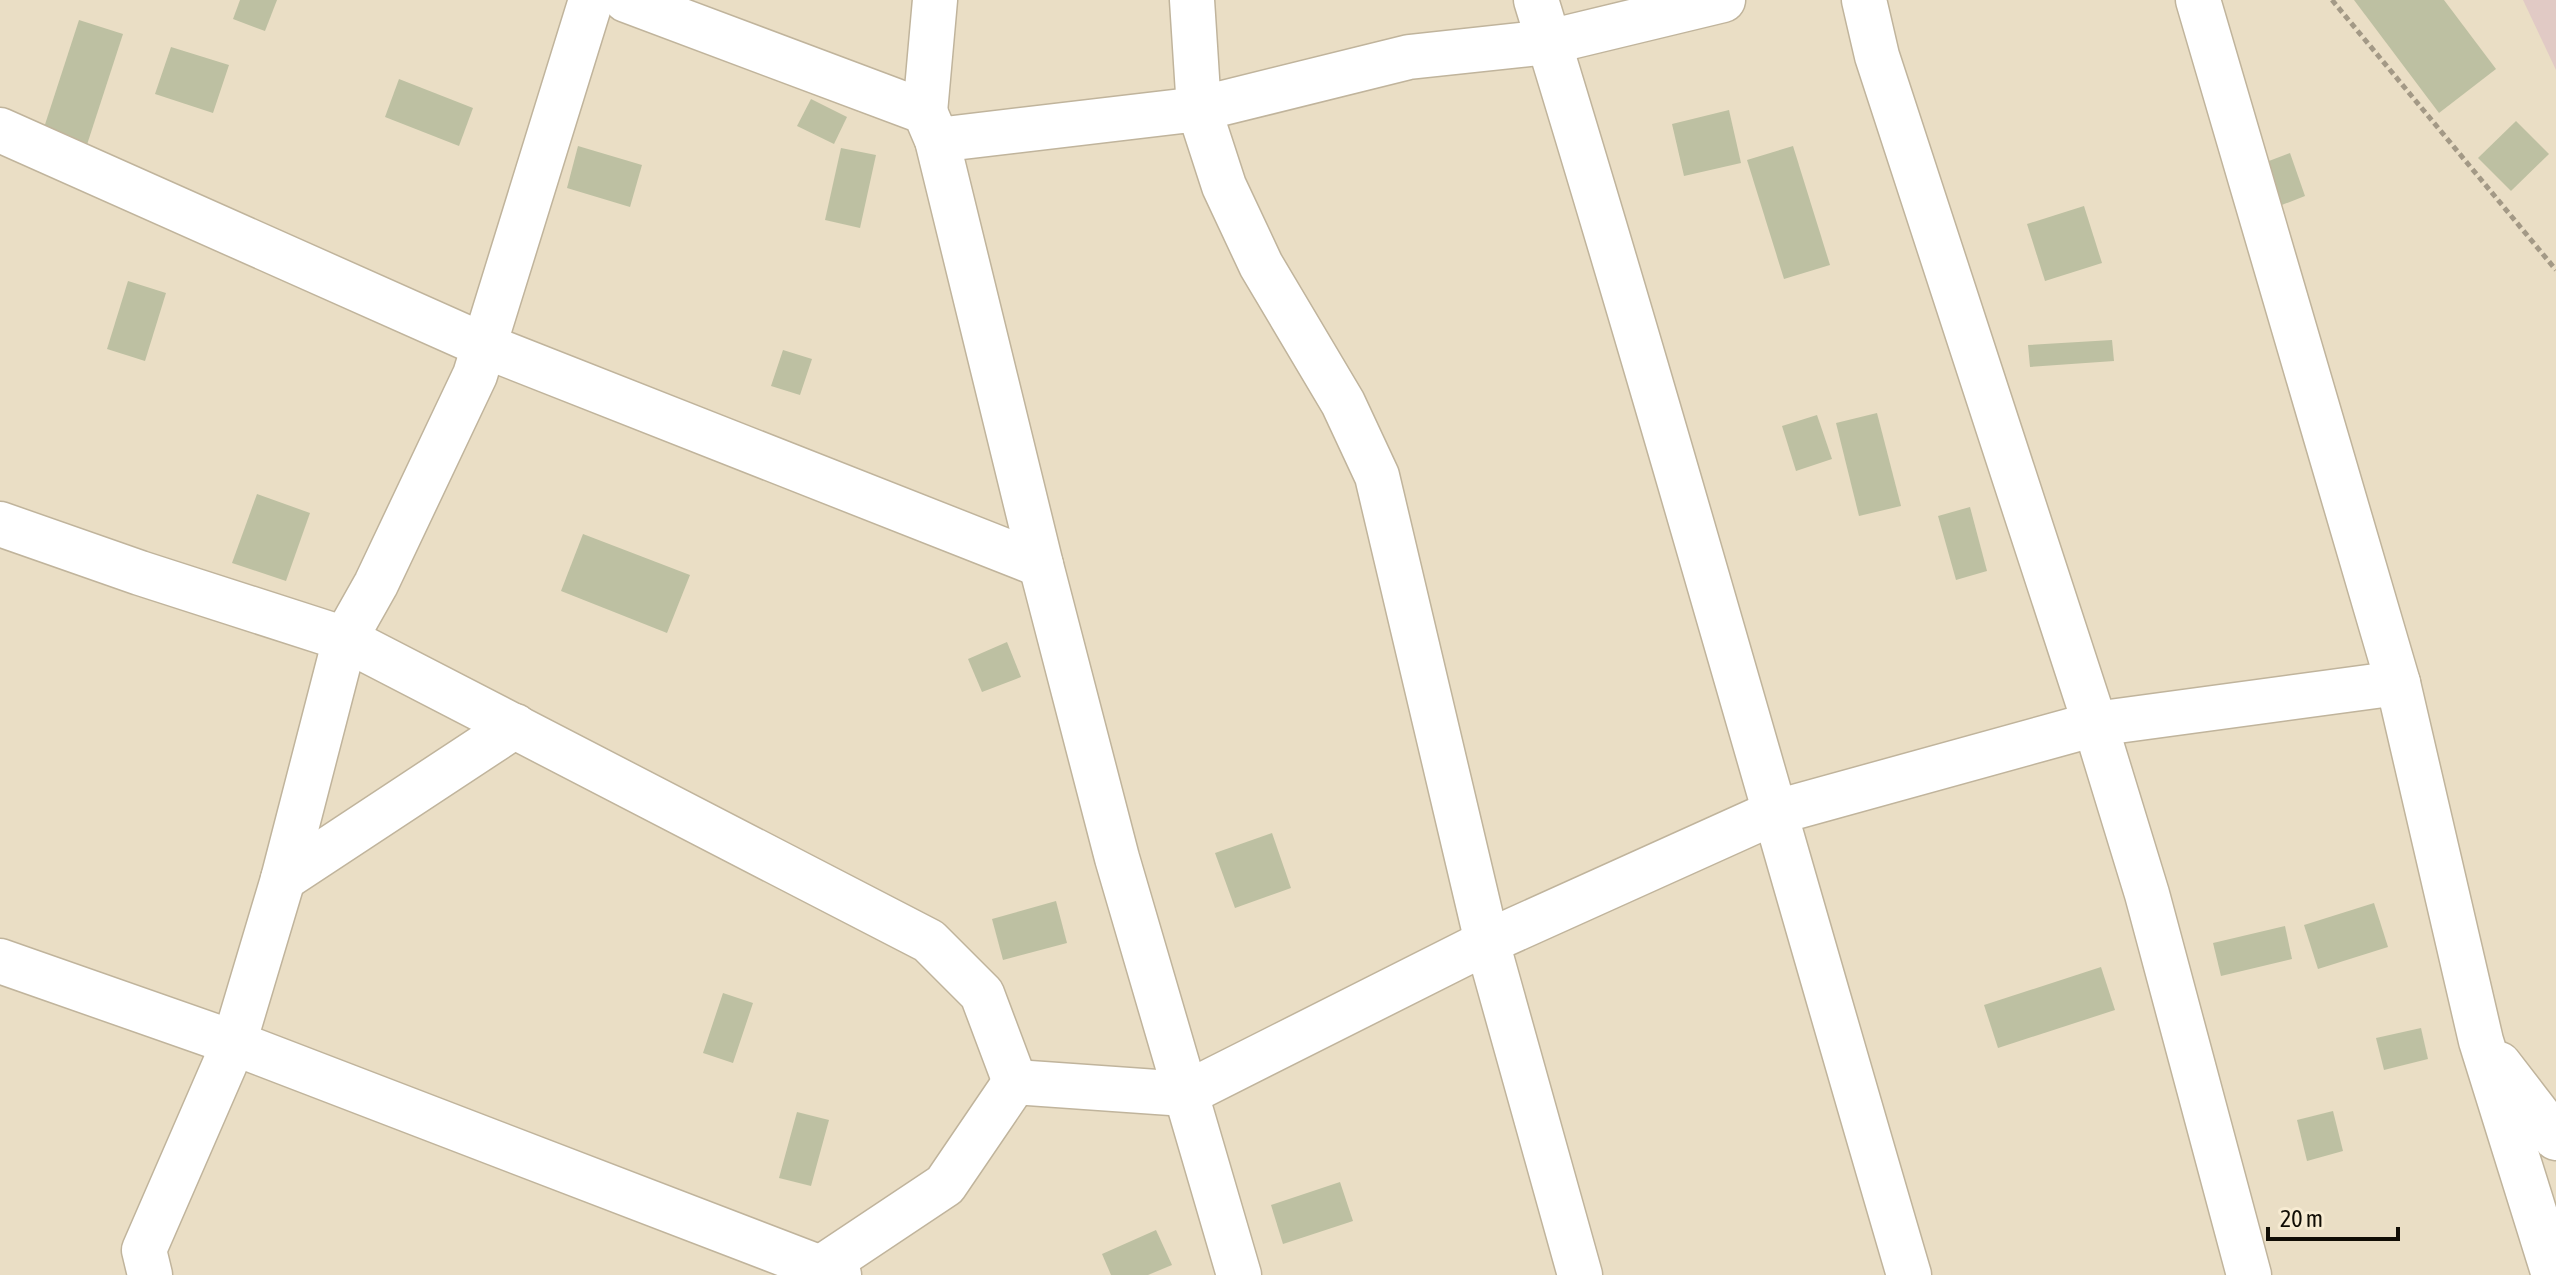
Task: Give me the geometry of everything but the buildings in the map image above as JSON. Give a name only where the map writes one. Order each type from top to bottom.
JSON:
[{"type":"street","points":[[150,1275],[144,1250],[234,1043],[283,879],[345,639],[376,584],[475,375],[591,0]]},
{"type":"street","points":[[626,0],[931,126],[1199,109],[1409,57],[1549,42],[1723,0]]},
{"type":"street","points":[[935,0],[931,126],[1117,858],[1239,1275]]},
{"type":"street","points":[[1192,0],[1199,109],[1224,186],[1261,265],[1343,403],[1377,476],[1487,942],[1580,1275]]},
{"type":"street","points":[[1536,0],[1605,223],[1909,1275]]},
{"type":"street","points":[[1864,0],[1877,56],[2095,724],[2147,894],[2249,1275]]},
{"type":"street","points":[[2198,0],[2398,683],[2481,1041],[2554,1275]]},
{"type":"street","points":[[0,130],[485,346],[1041,565]]},
{"type":"street","points":[[0,524],[345,639],[929,941],[982,994],[1015,1082]]},
{"type":"street","points":[[1015,1082],[1185,1094],[1487,942],[1773,813],[2095,724],[2398,683]]},
{"type":"street","points":[[283,879],[515,726]]},
{"type":"street","points":[[0,961],[234,1043],[830,1271],[945,1185],[1015,1082]]},
{"type":"street","points":[[2481,1041],[2556,1138]]},
{"type":"path","points":[[2332,0],[2556,270]]},
{"type":"shaded area","points":[[2523,0],[2556,0],[2556,70]]}]
